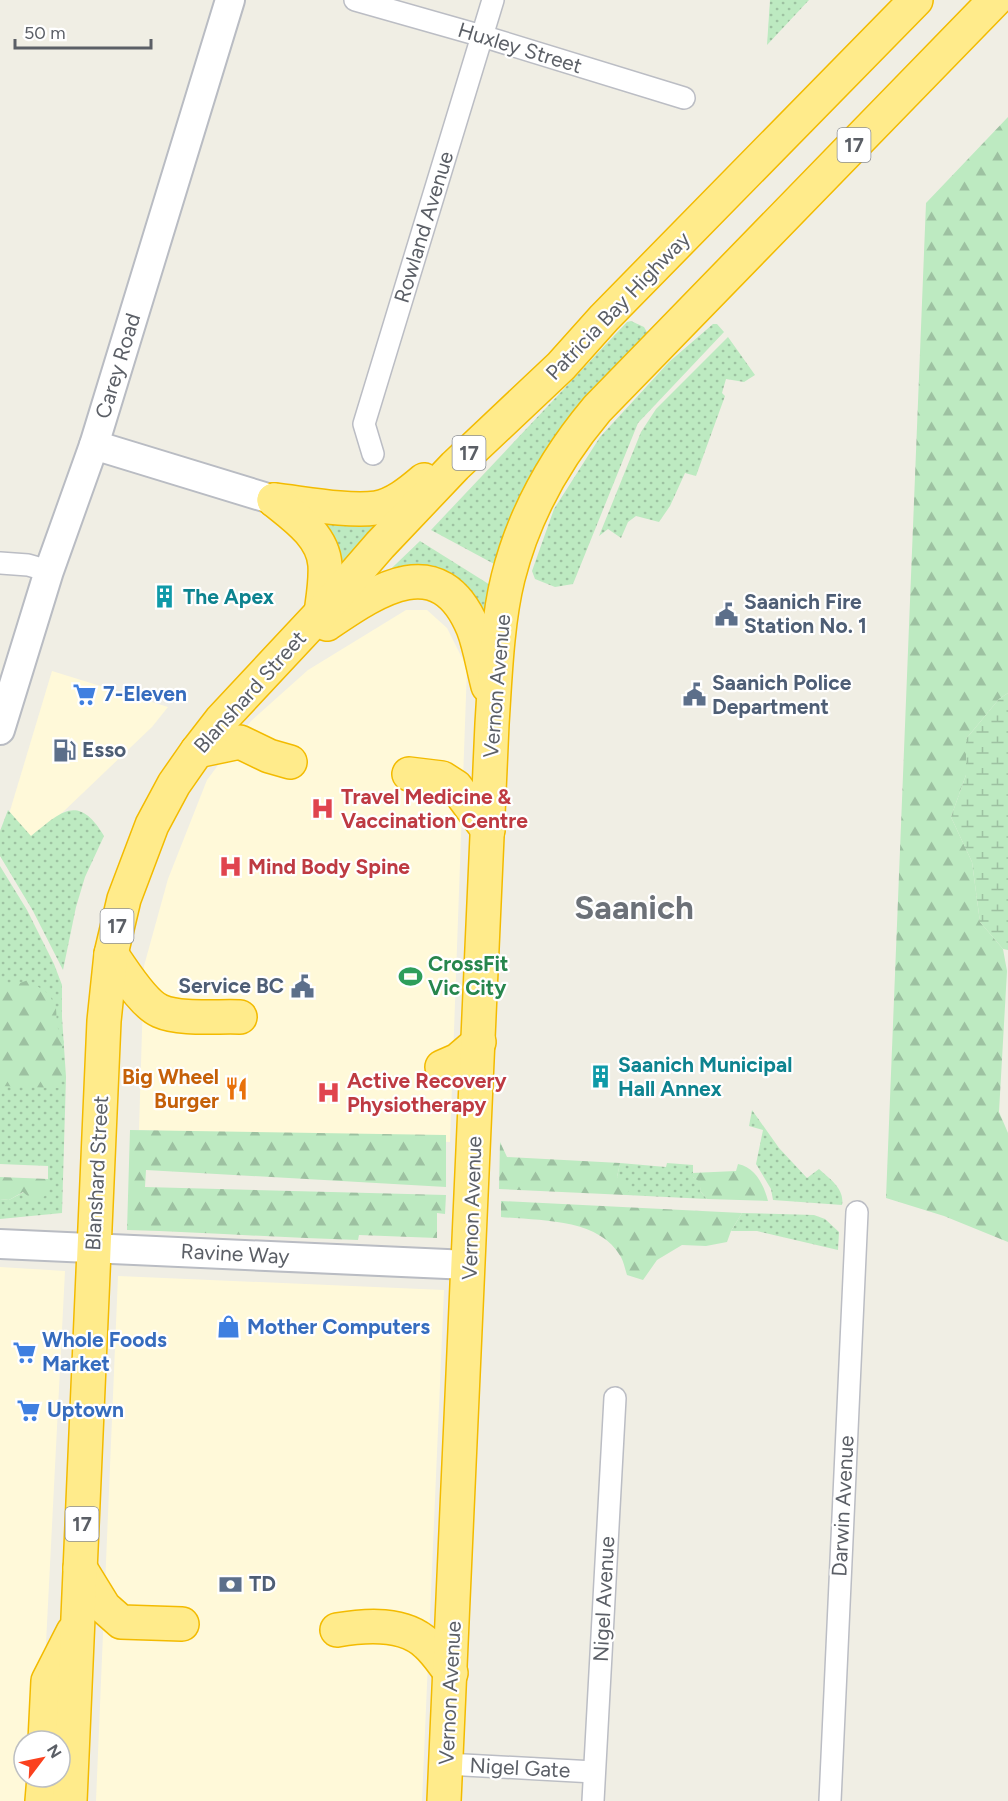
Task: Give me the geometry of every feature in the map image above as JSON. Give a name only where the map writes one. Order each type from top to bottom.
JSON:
[{"type":"highway","name":"Patricia Bay Highway","points":[[321,613],[380,544],[455,466],[561,366],[604,318],[916,0]]},
{"type":"highway","name":"Vernon Avenue","points":[[444,1801],[494,705],[508,579],[531,510],[573,437],[614,389],[995,0]]},
{"type":"highway","points":[[274,500],[377,508],[405,496],[561,366]]},
{"type":"highway","points":[[274,500],[306,526],[320,547],[325,564],[321,613]]},
{"type":"highway","points":[[283,654],[370,596],[407,581],[433,583],[455,597],[473,628],[494,705]]},
{"type":"highway","name":"Blanshard Street","points":[[70,1801],[104,1021],[111,954],[124,898],[152,825],[174,784],[197,751],[243,695],[321,613]]},
{"type":"highway","points":[[197,751],[240,742],[269,756],[290,762]]},
{"type":"highway","points":[[409,774],[442,778],[456,787],[488,830]]},
{"type":"highway","points":[[111,954],[147,1002],[159,1011],[175,1015],[240,1017]]},
{"type":"highway","points":[[442,1067],[458,1060],[478,1042]]},
{"type":"highway","points":[[80,1568],[104,1607],[121,1622],[182,1624]]},
{"type":"highway","points":[[46,1729],[48,1681],[78,1622]]},
{"type":"highway","points":[[338,1630],[358,1626],[404,1629],[426,1643],[451,1673]]},
{"type":"street","name":"Carey Road","points":[[0,730],[49,571],[93,446],[231,0]]},
{"type":"street","name":"Huxley Street","points":[[355,0],[684,98]]},
{"type":"street","name":"Rowland Avenue","points":[[373,454],[364,424],[493,0]]},
{"type":"street","points":[[93,446],[274,500]]},
{"type":"street","points":[[0,563],[28,565],[49,571]]},
{"type":"street","name":"Darwin Avenue","points":[[830,1801],[857,1212]]},
{"type":"street","name":"Ravine Way","points":[[0,1244],[470,1265]]},
{"type":"street","name":"Nigel Avenue","points":[[593,1801],[615,1398]]},
{"type":"street","name":"Nigel Gate","points":[[446,1764],[594,1772]]},
{"type":"shaded area","points":[[406,610],[427,610],[447,628],[467,668],[450,1142],[139,1130],[144,966],[168,879],[207,780],[251,721],[308,670]]},
{"type":"shaded area","points":[[52,671],[168,707],[152,727],[17,856],[0,844]]},
{"type":"shaded area","name":"Uptown","points":[[0,1267],[65,1271],[42,1729],[12,1729],[12,1789],[38,1789],[38,1801],[0,1801]]},
{"type":"shaded area","points":[[118,1276],[444,1290],[422,1801],[96,1801]]},
{"type":"green space","points":[[770,0],[809,0],[767,45]]},
{"type":"green space","points":[[1008,117],[1008,693],[999,699],[966,739],[966,775],[951,817],[972,862],[980,922],[1003,949],[1007,971],[999,1112],[1008,1133],[1008,1242],[944,1216],[886,1198],[926,203]]},
{"type":"green space","points":[[631,321],[644,327],[648,334],[496,565],[431,530],[627,322]]},
{"type":"green space","points":[[713,324],[717,324],[724,332],[638,423],[573,584],[555,587],[535,579],[532,571],[554,509],[600,437],[669,362]]},
{"type":"green space","points":[[728,337],[755,375],[744,382],[726,379],[722,393],[725,396],[696,476],[685,473],[670,506],[659,522],[636,516],[628,522],[621,538],[608,529],[599,536],[641,432],[656,409]]},
{"type":"green space","points":[[323,517],[381,525],[339,566],[321,524]]},
{"type":"green space","points":[[420,541],[495,588],[486,642],[469,601],[372,587]]},
{"type":"green space","points":[[1008,693],[1008,950],[1003,949],[980,922],[972,862],[951,817],[966,775],[966,739],[999,699]]},
{"type":"green space","points":[[8,810],[31,836],[60,814],[77,811],[86,814],[95,822],[104,836],[85,877],[76,907],[63,970],[33,911],[0,856],[0,831]]},
{"type":"green space","points":[[0,866],[27,910],[62,985],[66,1077],[62,1213],[0,1219],[0,1199],[9,1200],[48,1179],[48,1166],[0,1164]]},
{"type":"green space","points":[[28,980],[49,994],[56,1008],[57,1026],[64,1042],[59,1055],[65,1071],[59,1088],[0,1086],[0,983],[15,985]]},
{"type":"green space","points":[[752,1110],[779,1148],[807,1178],[819,1169],[832,1181],[839,1189],[842,1205],[773,1200],[771,1189],[756,1164],[763,1130],[749,1126]]},
{"type":"green space","points":[[130,1130],[446,1135],[446,1187],[146,1170],[145,1187],[446,1195],[445,1214],[437,1213],[437,1238],[359,1235],[358,1240],[127,1230]]},
{"type":"green space","points":[[500,1142],[507,1157],[620,1163],[617,1177],[630,1189],[626,1195],[499,1189]]},
{"type":"green space","points":[[620,1163],[666,1167],[667,1163],[693,1165],[693,1177],[702,1183],[700,1191],[707,1199],[626,1195],[617,1177]]},
{"type":"green space","points":[[738,1164],[754,1173],[768,1201],[707,1199],[700,1191],[701,1183],[693,1177],[692,1173],[736,1171]]},
{"type":"green space","points":[[0,1177],[48,1179],[48,1194],[35,1202],[23,1192],[9,1200],[0,1199]]},
{"type":"green space","points":[[501,1201],[742,1213],[727,1242],[706,1246],[682,1245],[657,1260],[643,1280],[627,1275],[621,1257],[611,1244],[599,1235],[568,1224],[501,1217]]},
{"type":"green space","points":[[742,1213],[814,1215],[825,1219],[839,1232],[838,1250],[757,1231],[731,1231]]},
{"type":"place","name":"The Apex","points":[[165,597]]},
{"type":"place","name":"Saanich Fire Station No. 1","points":[[726,614]]},
{"type":"place","name":"7-Eleven","points":[[85,694]]},
{"type":"place","name":"Saanich Police Department","points":[[694,695]]},
{"type":"place","name":"Esso","points":[[64,750]]},
{"type":"place","name":"Travel Medicine & Vaccination Centre","points":[[323,809]]},
{"type":"place","name":"Mind Body Spine","points":[[230,867]]},
{"type":"place","name":"CrossFit Vic City","points":[[410,976]]},
{"type":"place","name":"Service BC","points":[[302,986]]},
{"type":"place","name":"Saanich Municipal Hall Annex","points":[[600,1077]]},
{"type":"place","name":"Big Wheel Burger","points":[[237,1089]]},
{"type":"place","name":"Active Recovery Physiotherapy","points":[[329,1093]]},
{"type":"place","name":"Mother Computers","points":[[229,1327]]},
{"type":"place","name":"Whole Foods Market","points":[[24,1352]]},
{"type":"place","name":"Uptown","points":[[29,1410]]},
{"type":"place","name":"TD","points":[[231,1584]]},
{"type":"district","name":"Saanich","points":[[634,907]]}]
